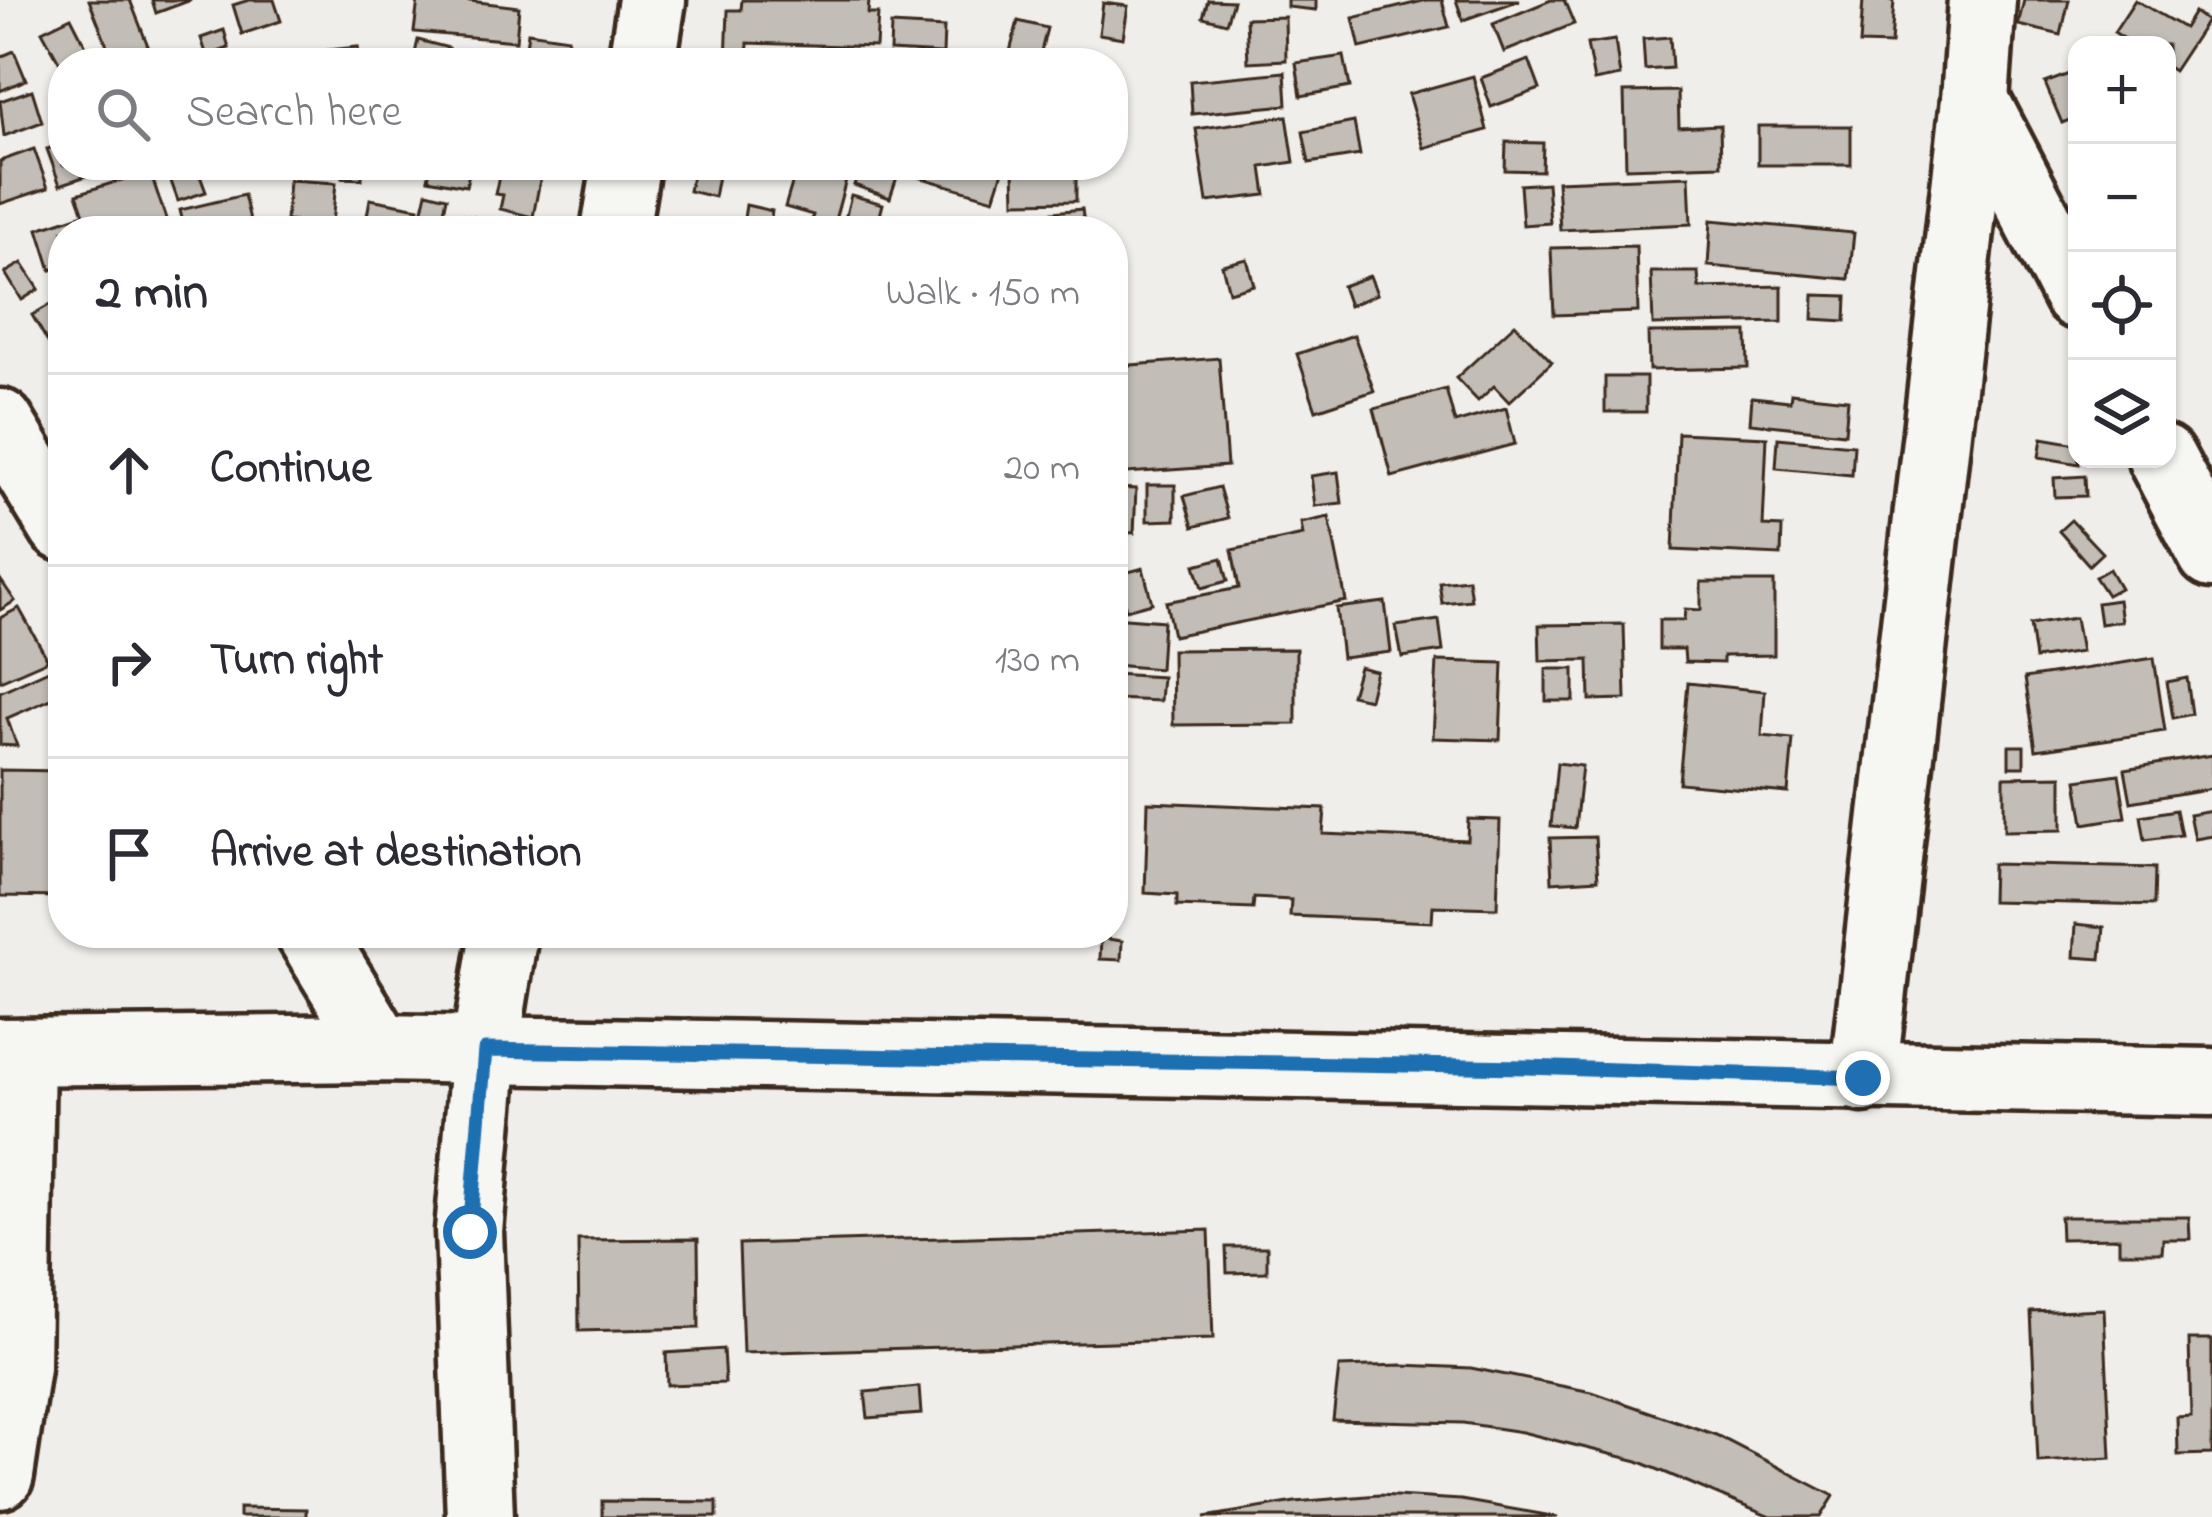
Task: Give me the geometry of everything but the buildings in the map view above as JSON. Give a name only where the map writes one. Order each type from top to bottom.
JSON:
[{"type":"street","points":[[644,48],[652,0]]},
{"type":"street","points":[[1863,1078],[1975,100],[1982,0]]},
{"type":"street","points":[[1975,100],[2068,278]]},
{"type":"street","points":[[618,216],[624,180]]},
{"type":"street","points":[[0,423],[48,502]]},
{"type":"street","points":[[2167,468],[2212,554]]},
{"type":"street","points":[[319,948],[380,1048]]},
{"type":"street","points":[[480,1517],[470,1232],[485,1050],[502,948]]},
{"type":"street","points":[[0,1475],[16,1367],[10,1052],[380,1048],[2212,1082]]},
{"type":"route","points":[[470,1232],[485,1050],[1526,1067],[1863,1078]]}]
